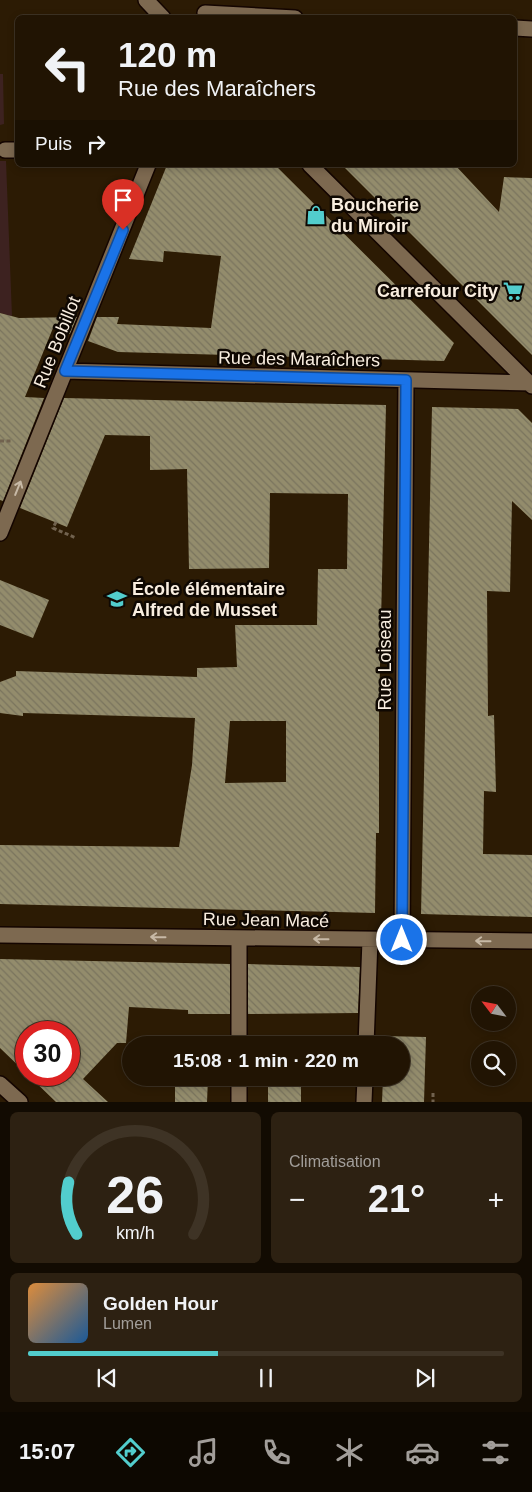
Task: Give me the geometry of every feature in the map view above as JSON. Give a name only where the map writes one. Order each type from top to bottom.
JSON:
[{"type":"street","points":[[146,0],[160,15]]},
{"type":"street","points":[[205,10],[262,15]]},
{"type":"street","points":[[517,28],[532,29]]},
{"type":"street","name":"Rue Bobillot","points":[[0,533],[147,167]]},
{"type":"street","points":[[312,167],[531,384]]},
{"type":"street","name":"Rue des Maraîchers","points":[[65,371],[531,384]]},
{"type":"street","name":"Rue Loiseau","points":[[402,940],[406,380]]},
{"type":"street","name":"Rue Jean Macé","points":[[0,935],[532,941]]},
{"type":"street","points":[[239,938],[239,1036]]},
{"type":"street","points":[[366,1036],[370,940]]},
{"type":"street","points":[[0,1084],[20,1102]]},
{"type":"street","points":[[239,1086],[239,1102]]},
{"type":"street","points":[[364,1086],[364,1102]]},
{"type":"path","points":[[56,522],[53,528],[76,538]]},
{"type":"path","points":[[433,1093],[433,1102]]},
{"type":"shaded area","points":[[0,74],[3,74],[4,124],[0,125]]},
{"type":"shaded area","points":[[0,161],[6,161],[12,316],[0,313]]},
{"type":"building","points":[[166,167],[277,167],[454,343],[444,361],[118,352],[88,341],[97,317],[119,317],[117,324],[211,328],[221,256],[164,251],[163,262],[129,259]]},
{"type":"building","points":[[344,167],[457,167],[499,212],[504,177],[532,178],[532,355]]},
{"type":"building","points":[[0,313],[19,318],[77,317],[70,334],[53,328],[25,397],[44,398],[3,501],[0,500]]},
{"type":"building","points":[[64,398],[386,405],[379,709],[379,833],[376,833],[375,913],[0,904],[0,845],[179,847],[192,765],[195,718],[23,713],[23,716],[0,713],[0,682],[16,676],[16,671],[197,677],[197,668],[237,667],[235,625],[317,625],[318,569],[347,569],[348,494],[270,493],[269,568],[189,569],[187,469],[150,470],[150,436],[105,435],[67,527],[20,508]],"holes":[[[230,721],[286,721],[286,782],[225,783]]]},
{"type":"building","points":[[432,407],[518,409],[532,423],[532,520],[512,501],[510,592],[487,591],[488,716],[494,715],[496,792],[484,791],[483,854],[532,855],[532,917],[421,914]]},
{"type":"building","points":[[0,580],[49,600],[33,638],[0,625]]},
{"type":"building","points":[[0,959],[230,964],[230,1014],[188,1014],[188,1010],[129,1007],[127,1036],[122,1036],[122,1043],[117,1043],[83,1079],[108,1102],[56,1102],[39,1086],[80,1086],[80,1021],[15,1021],[15,1062],[0,1048]]},
{"type":"building","points":[[248,964],[360,967],[358,1013],[248,1014]]},
{"type":"building","points":[[410,1037],[426,1037],[424,1102],[382,1102],[383,1086],[410,1086]]},
{"type":"building","points":[[175,1086],[208,1086],[207,1102],[175,1102]]},
{"type":"building","points":[[268,1086],[301,1086],[301,1102],[268,1102]]},
{"type":"place","name":"Boucherie du Miroir","points":[[316,215]]},
{"type":"place","name":"Carrefour City","points":[[513,291]]},
{"type":"place","name":"École élémentaire Alfred de Musset","points":[[117,599]]},
{"type":"route","points":[[123,230],[65,371],[406,380],[402,940]]}]
